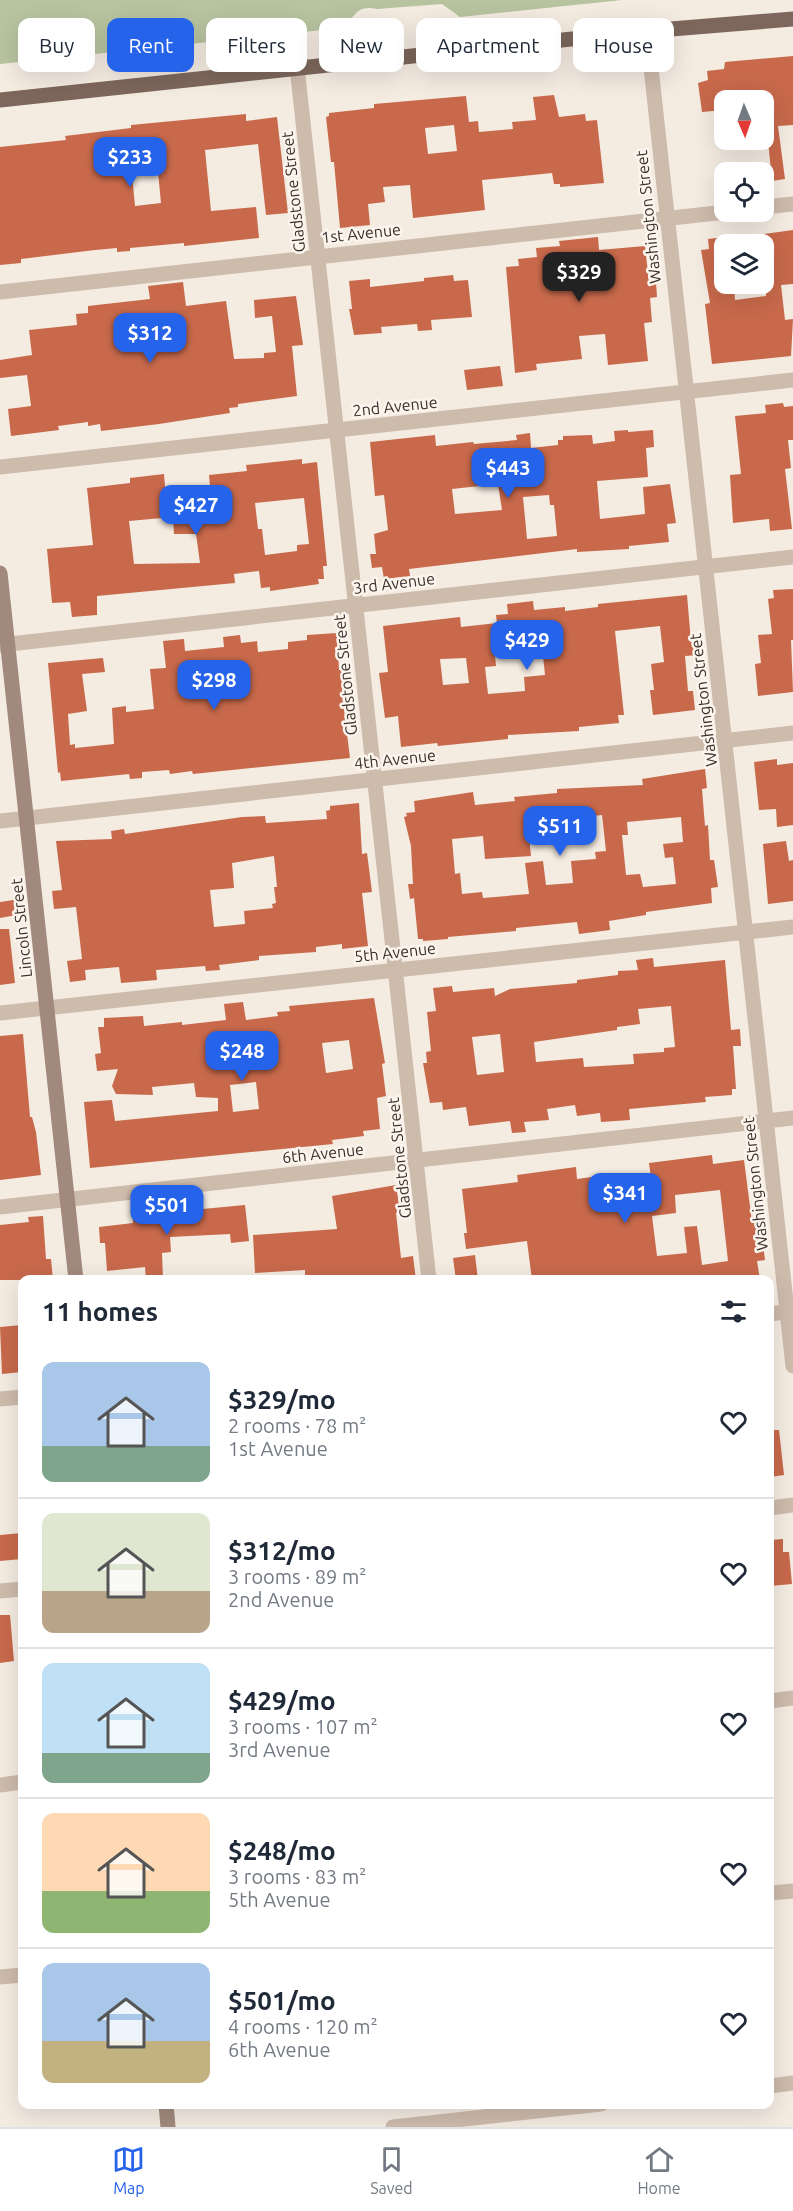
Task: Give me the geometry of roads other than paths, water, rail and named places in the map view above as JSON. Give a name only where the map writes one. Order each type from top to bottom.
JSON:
[{"type":"main road","points":[[674,29],[793,19]]},
{"type":"main road","points":[[307,67],[573,39]]},
{"type":"main road","points":[[0,100],[260,72]]},
{"type":"street","name":"Gladstone Street","points":[[297,72],[428,1275]]},
{"type":"street","name":"Washington Street","points":[[651,72],[766,1121],[790,1312],[793,1366]]},
{"type":"street","points":[[774,206],[793,204]]},
{"type":"street","name":"1st Avenue","points":[[0,292],[318,255],[714,213]]},
{"type":"street","name":"2nd Avenue","points":[[0,467],[793,380]]},
{"type":"street","name":"3rd Avenue","points":[[4,644],[793,557]]},
{"type":"street","name":"Lincoln Street","points":[[0,573],[4,644],[27,818],[76,1275]]},
{"type":"street","name":"4th Avenue","points":[[0,821],[793,733]]},
{"type":"street","name":"5th Avenue","points":[[0,1013],[793,927]]},
{"type":"street","name":"6th Avenue","points":[[0,1207],[793,1118]]},
{"type":"street","points":[[774,1314],[790,1312]]},
{"type":"street","points":[[0,1399],[18,1397]]},
{"type":"street","points":[[774,1507],[793,1505]]},
{"type":"street","points":[[0,1591],[18,1589]]},
{"type":"street","points":[[774,1700],[793,1698]]},
{"type":"street","points":[[0,1785],[18,1783]]},
{"type":"street","points":[[774,1893],[793,1891]]},
{"type":"street","points":[[0,1977],[18,1975]]},
{"type":"street","points":[[774,2086],[793,2084]]},
{"type":"street","points":[[166,2109],[168,2127]]},
{"type":"street","points":[[393,2127],[565,2109]]}]
